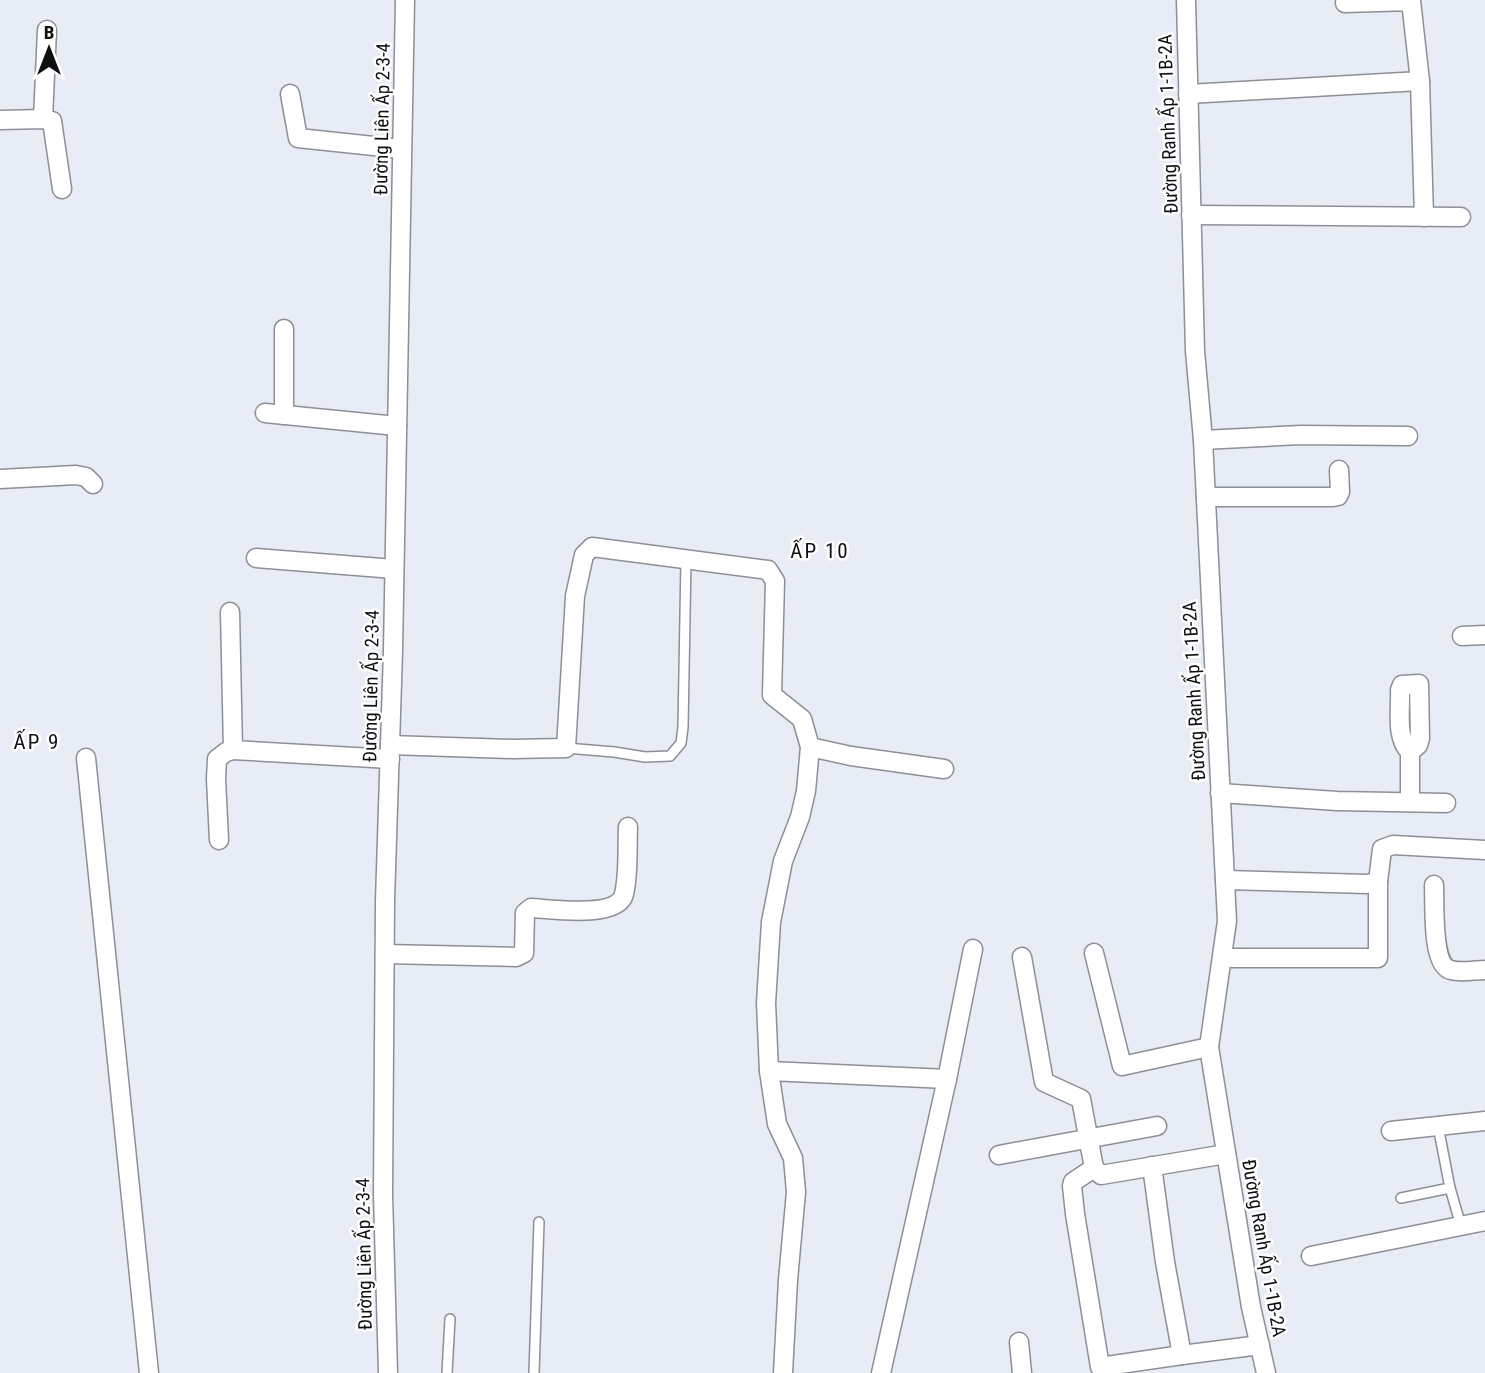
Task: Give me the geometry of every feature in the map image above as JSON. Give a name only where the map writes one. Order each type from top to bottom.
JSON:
[{"type":"street","name":"Đường Liên Ấp 2-3-4","points":[[388,1373],[383,1195],[385,954],[405,0]]},
{"type":"street","name":"Đường Ranh Ấp 1-1B-2A","points":[[1186,0],[1195,351],[1203,440],[1227,920],[1209,1047],[1251,1307],[1266,1373]]},
{"type":"street","points":[[1345,3],[1411,1],[1420,80],[1424,217]]},
{"type":"street","points":[[43,119],[47,30]]},
{"type":"street","points":[[1188,94],[1420,80]]},
{"type":"street","points":[[290,94],[298,138],[401,149]]},
{"type":"street","points":[[0,120],[52,121],[62,189]]},
{"type":"street","points":[[1191,215],[1461,217]]},
{"type":"street","points":[[284,329],[284,415]]},
{"type":"street","points":[[265,413],[397,426]]},
{"type":"street","points":[[1203,440],[1301,435],[1408,436]]},
{"type":"street","points":[[1206,497],[1338,496],[1339,470]]},
{"type":"street","points":[[0,479],[76,475],[86,477],[93,484]]},
{"type":"street","points":[[219,840],[217,759],[233,750],[390,752],[566,748],[575,596],[584,555],[592,547],[768,570],[775,581],[772,695],[802,719],[810,747],[806,791],[800,817],[783,860],[771,922],[766,1003],[769,1071],[777,1124],[793,1158],[796,1192],[783,1373]]},
{"type":"street","points":[[256,558],[394,569]]},
{"type":"street","points":[[230,612],[233,750]]},
{"type":"street","points":[[1462,636],[1485,635]]},
{"type":"street","points":[[810,747],[851,757],[944,769]]},
{"type":"street","points":[[1410,752],[1410,802]]},
{"type":"street","points":[[86,758],[149,1373]]},
{"type":"street","points":[[1220,793],[1446,803]]},
{"type":"street","points":[[385,954],[516,957],[524,953],[526,913],[531,908],[600,910],[617,905],[624,895],[628,827]]},
{"type":"street","points":[[1223,958],[1378,958],[1378,882],[1382,849],[1393,845],[1485,850]]},
{"type":"street","points":[[1225,880],[1367,884],[1378,882]]},
{"type":"street","points":[[1434,885],[1437,954],[1442,966],[1449,971],[1485,970]]},
{"type":"street","points":[[881,1373],[947,1079],[973,949]]},
{"type":"street","points":[[1094,953],[1122,1066],[1209,1047]]},
{"type":"street","points":[[1022,957],[1044,1082],[1081,1099],[1094,1168],[1101,1175],[1226,1154]]},
{"type":"street","points":[[769,1071],[947,1079]]},
{"type":"street","points":[[1391,1131],[1485,1121]]},
{"type":"street","points":[[999,1155],[1157,1126]]},
{"type":"street","points":[[1152,1166],[1182,1355]]},
{"type":"street","points":[[1094,1168],[1073,1182],[1072,1186],[1100,1367],[1260,1345]]},
{"type":"street","points":[[1311,1256],[1485,1221]]},
{"type":"street","points":[[1019,1342],[1022,1373]]},
{"type":"lane","points":[[566,748],[645,757],[670,756],[678,747],[682,727],[686,560]]},
{"type":"lane","points":[[1438,1126],[1450,1188],[1461,1226]]},
{"type":"lane","points":[[1401,1198],[1450,1188]]},
{"type":"lane","points":[[534,1373],[539,1222]]},
{"type":"lane","points":[[447,1373],[450,1319]]},
{"type":"district","name":"ẤP 10","points":[[820,551]]},
{"type":"district","name":"ẤP 9","points":[[37,742]]}]
